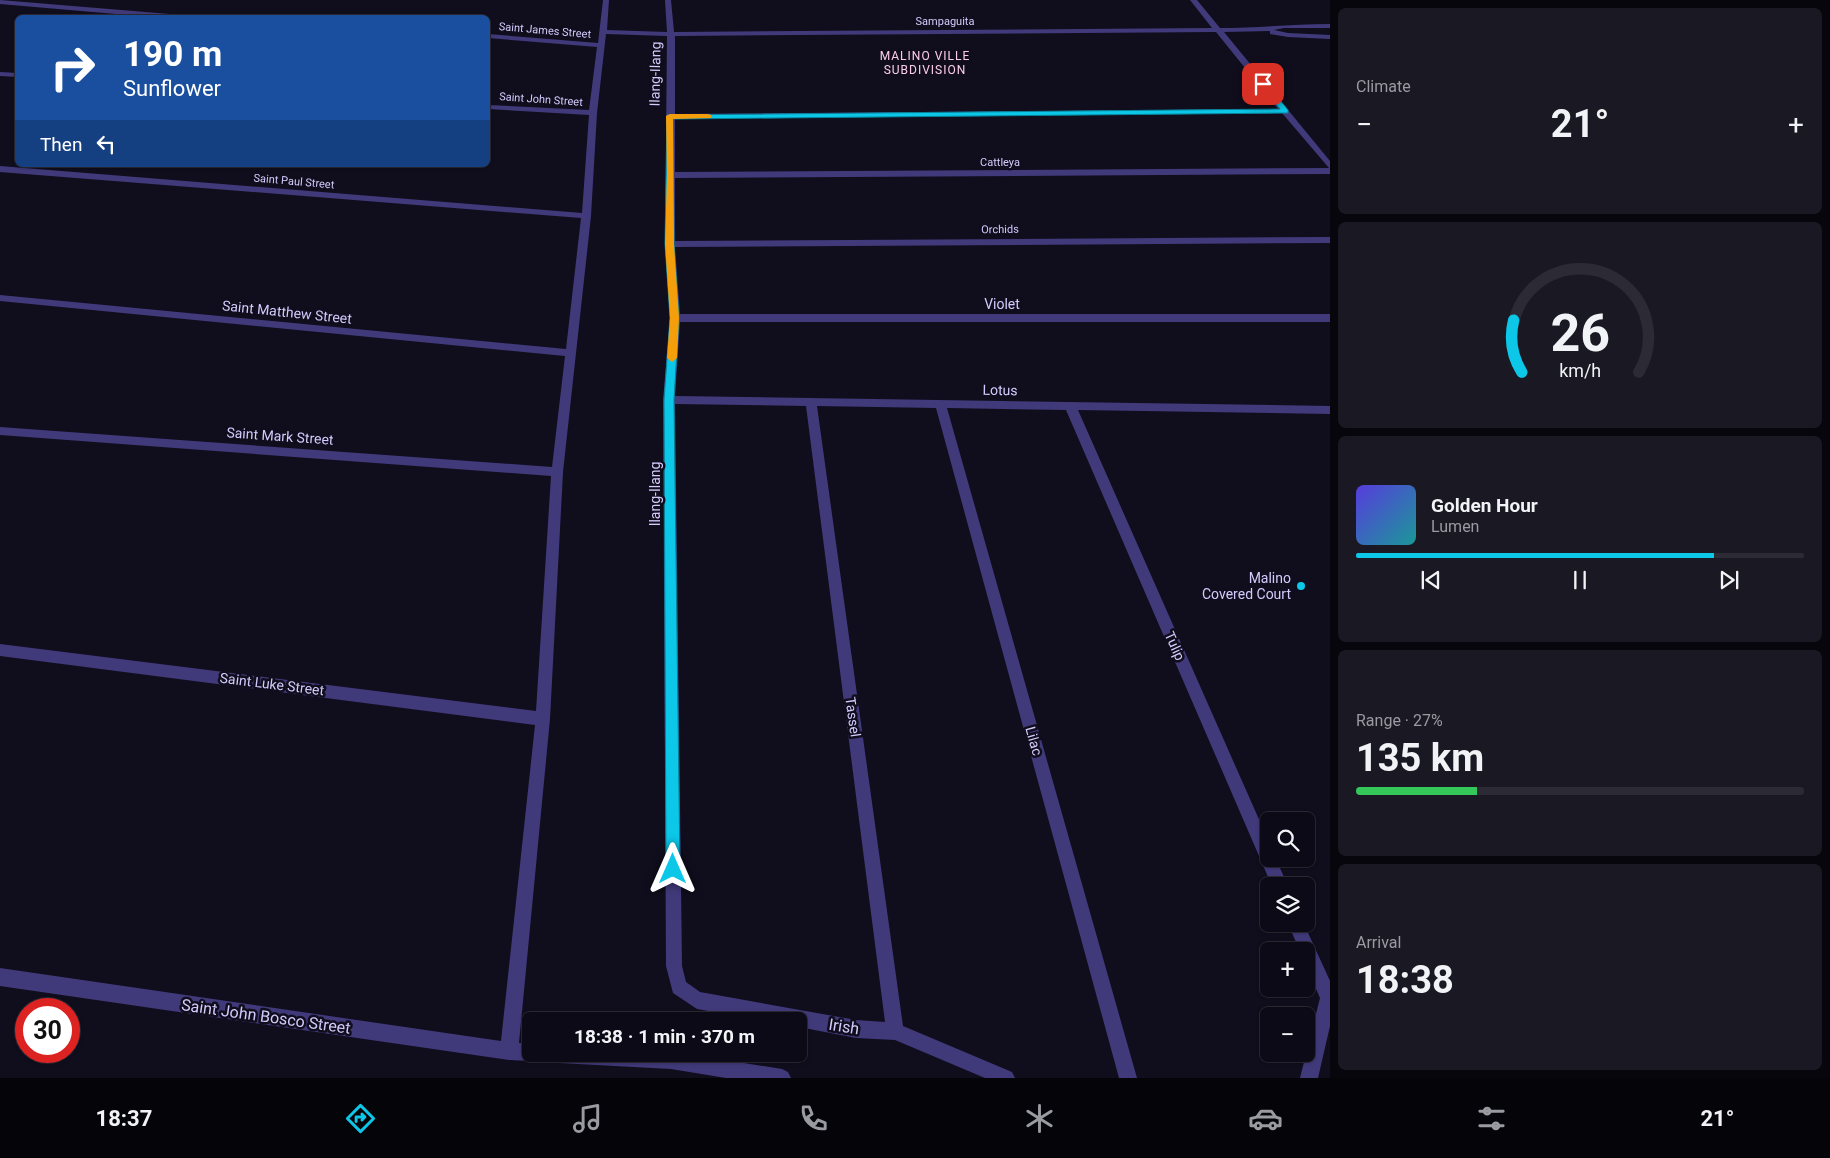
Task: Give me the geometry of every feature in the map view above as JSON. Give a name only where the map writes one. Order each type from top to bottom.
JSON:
[{"type":"street","points":[[509,1051],[543,718],[557,472],[586,216],[593,114],[606,0]]},
{"type":"street","name":"Ilang-Ilang","points":[[668,0],[671,34],[670,244],[675,318],[669,400],[674,966],[679,987]]},
{"type":"street","points":[[1193,0],[1330,166]]},
{"type":"street","points":[[0,2],[158,15]]},
{"type":"street","points":[[1264,30],[1284,26],[1330,26]]},
{"type":"street","points":[[1264,30],[1288,35],[1330,37]]},
{"type":"street","name":"Sampaguita","points":[[602,32],[671,34],[1264,30]]},
{"type":"street","name":"Saint James Street","points":[[490,36],[601,45]]},
{"type":"street","points":[[0,74],[15,75]]},
{"type":"street","name":"Saint John Street","points":[[490,107],[593,114]]},
{"type":"street","points":[[670,116],[1285,112]]},
{"type":"street","name":"Saint Paul Street","points":[[0,169],[586,216]]},
{"type":"street","name":"Cattleya","points":[[671,175],[1330,171]]},
{"type":"street","name":"Orchids","points":[[670,244],[1330,240]]},
{"type":"street","name":"Saint Matthew Street","points":[[0,298],[571,353]]},
{"type":"street","name":"Violet","points":[[675,318],[1330,318]]},
{"type":"street","name":"Lotus","points":[[669,400],[1330,410]]},
{"type":"street","name":"Tassel","points":[[811,402],[895,1031]]},
{"type":"street","name":"Lilac","points":[[940,404],[1128,1078]]},
{"type":"street","name":"Tulip","points":[[1070,406],[1276,877]]},
{"type":"street","name":"Saint Mark Street","points":[[0,431],[557,472]]},
{"type":"street","name":"Saint Luke Street","points":[[0,650],[543,718]]},
{"type":"street","points":[[1300,932],[1329,997],[1309,1078]]},
{"type":"street","name":"Saint John Bosco Street","points":[[0,977],[522,1052]]},
{"type":"street","name":"Irish","points":[[679,987],[697,1000],[856,1029],[895,1031],[1006,1078]]},
{"type":"street","points":[[683,1062],[782,1078]]},
{"type":"slow traffic","points":[[672,358],[675,318],[670,244],[670,116],[708,116]]},
{"type":"place","name":"Malino Covered Court","points":[[1301,586]]},
{"type":"district","name":"MALINO VILLE SUBDIVISION","points":[[925,63]]},
{"type":"route","points":[[673,869],[669,400],[675,318],[670,244],[670,116],[1285,112],[1263,84]]}]
